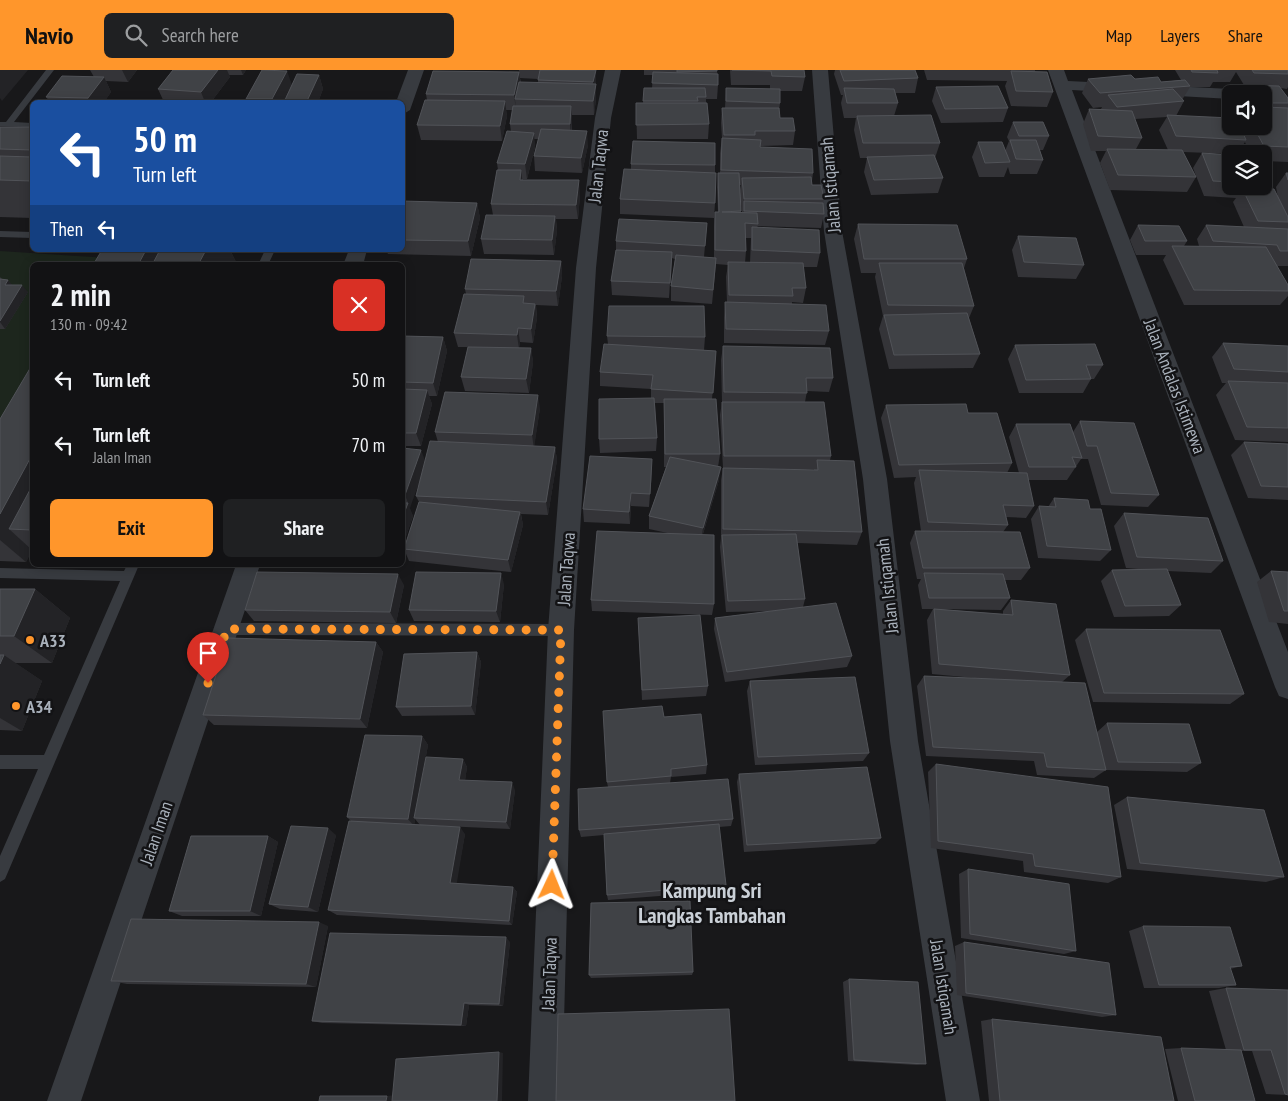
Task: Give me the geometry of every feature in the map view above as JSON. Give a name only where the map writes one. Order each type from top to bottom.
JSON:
[{"type":"street","points":[[405,101],[416,70]]},
{"type":"street","name":"Jalan Taqwa","points":[[545,1101],[561,630],[586,268],[603,118],[613,70]]},
{"type":"street","name":"Jalan Istiqamah","points":[[820,70],[833,232],[875,479],[904,741],[963,1101]]},
{"type":"street","points":[[1059,78],[1222,93]]},
{"type":"street","name":"Jalan Andalas Istimewa","points":[[1059,78],[1288,687]]},
{"type":"street","name":"Jalan Iman","points":[[64,1101],[247,567]]},
{"type":"lane","points":[[4,124],[50,70]]},
{"type":"lane","points":[[4,124],[30,125]]},
{"type":"lane","points":[[0,234],[30,235]]},
{"type":"lane","points":[[0,574],[130,571],[47,762],[5,847],[0,874]]},
{"type":"lane","points":[[227,629],[561,630]]},
{"type":"lane","points":[[0,762],[47,762]]},
{"type":"shaded area","points":[[0,251],[108,258],[105,262],[30,262],[30,393],[0,446]]},
{"type":"building","points":[[173,70],[218,70],[201,92],[158,89]]},
{"type":"building","points":[[262,70],[287,71],[272,99],[246,99]]},
{"type":"building","points":[[540,70],[596,70],[593,82],[538,80]]},
{"type":"building","points":[[677,70],[717,70],[717,71],[677,72]]},
{"type":"building","points":[[732,70],[804,70],[805,77],[772,76],[771,71]]},
{"type":"building","points":[[840,70],[915,70],[918,78],[844,81]]},
{"type":"building","points":[[1191,70],[1217,70],[1218,73],[1192,72]]},
{"type":"building","points":[[1252,70],[1288,70],[1288,74],[1254,73]]},
{"type":"building","points":[[433,71],[519,72],[514,95],[426,94]]},
{"type":"building","points":[[1011,71],[1047,72],[1053,92],[1016,91]]},
{"type":"building","points":[[653,72],[718,74],[718,85],[652,83]]},
{"type":"building","points":[[297,74],[319,75],[307,100],[285,100]]},
{"type":"building","points":[[1131,75],[1135,79],[1158,77],[1161,82],[1185,80],[1190,86],[1100,93],[1088,79]]},
{"type":"building","points":[[62,76],[104,77],[88,98],[46,97]]},
{"type":"building","points":[[519,82],[596,84],[593,101],[515,99]]},
{"type":"building","points":[[998,86],[1008,108],[945,109],[936,87]]},
{"type":"building","points":[[1272,86],[1279,86],[1288,98],[1288,103],[1272,103]]},
{"type":"building","points":[[644,88],[705,88],[706,97],[697,97],[698,101],[643,101]]},
{"type":"building","points":[[726,88],[780,89],[780,103],[726,101]]},
{"type":"building","points":[[844,88],[894,89],[898,103],[847,103]]},
{"type":"building","points":[[1173,89],[1184,101],[1117,107],[1108,95]]},
{"type":"building","points":[[425,100],[505,101],[500,126],[417,125]]},
{"type":"building","points":[[636,103],[707,103],[709,124],[636,125]]},
{"type":"building","points":[[513,106],[571,106],[570,124],[510,124]]},
{"type":"building","points":[[1272,107],[1288,108],[1288,147],[1263,145],[1258,135],[1272,135]]},
{"type":"building","points":[[722,108],[779,108],[780,118],[793,118],[795,131],[755,131],[755,135],[724,135]]},
{"type":"building","points":[[1089,109],[1132,111],[1142,138],[1098,136]]},
{"type":"building","points":[[931,115],[940,143],[863,143],[857,116]]},
{"type":"building","points":[[1167,115],[1222,118],[1222,135],[1244,135],[1246,140],[1176,136]]},
{"type":"building","points":[[1013,122],[1043,122],[1049,136],[1019,136]]},
{"type":"building","points":[[0,127],[30,127],[30,150],[0,149]]},
{"type":"building","points":[[541,129],[587,131],[581,158],[534,156]]},
{"type":"building","points":[[507,131],[534,133],[525,164],[497,163]]},
{"type":"building","points":[[722,138],[761,140],[760,147],[812,149],[813,173],[721,170]]},
{"type":"building","points":[[1010,140],[1036,140],[1043,160],[1016,159]]},
{"type":"building","points":[[633,141],[715,143],[715,165],[631,164]]},
{"type":"building","points":[[978,142],[1002,142],[1010,162],[985,163]]},
{"type":"building","points":[[1107,149],[1182,150],[1196,177],[1118,175]]},
{"type":"building","points":[[1202,153],[1222,154],[1222,182],[1213,181]]},
{"type":"building","points":[[934,155],[943,178],[874,180],[867,157]]},
{"type":"building","points":[[0,156],[30,157],[30,181],[0,180]]},
{"type":"building","points":[[624,169],[716,173],[715,203],[620,199]]},
{"type":"building","points":[[497,170],[521,170],[520,180],[579,180],[576,205],[491,204]]},
{"type":"building","points":[[718,173],[739,173],[741,211],[722,212],[757,213],[758,224],[745,223],[746,251],[715,250],[715,212],[719,212]]},
{"type":"building","points":[[811,177],[812,185],[821,185],[824,199],[744,199],[742,178]]},
{"type":"building","points":[[1272,189],[1274,189],[1288,217],[1288,222],[1258,221],[1245,195],[1272,195]]},
{"type":"building","points":[[405,201],[477,203],[468,241],[405,240]]},
{"type":"building","points":[[744,201],[823,203],[824,214],[744,211]]},
{"type":"building","points":[[486,215],[555,216],[552,240],[481,239]]},
{"type":"building","points":[[619,219],[707,223],[705,246],[616,241]]},
{"type":"building","points":[[858,224],[957,225],[967,259],[864,259]]},
{"type":"building","points":[[1138,225],[1179,226],[1187,241],[1145,241]]},
{"type":"building","points":[[1206,225],[1288,229],[1288,251],[1280,251],[1277,245],[1213,241]]},
{"type":"building","points":[[752,227],[819,230],[820,253],[752,250]]},
{"type":"building","points":[[1018,236],[1076,238],[1084,265],[1024,262]]},
{"type":"building","points":[[1172,246],[1266,247],[1288,285],[1288,291],[1194,290]]},
{"type":"building","points":[[616,250],[672,252],[670,283],[611,281]]},
{"type":"building","points":[[101,252],[145,252],[140,262],[95,262]]},
{"type":"building","points":[[159,252],[205,252],[200,262],[154,262]]},
{"type":"building","points":[[676,255],[716,258],[713,290],[671,286]]},
{"type":"building","points":[[471,259],[561,261],[556,291],[465,289]]},
{"type":"building","points":[[728,262],[803,263],[806,288],[792,288],[793,296],[729,295]]},
{"type":"building","points":[[879,263],[962,263],[974,306],[888,305]]},
{"type":"building","points":[[0,279],[8,280],[5,285],[22,285],[0,321]]},
{"type":"building","points":[[464,294],[524,296],[523,303],[535,304],[531,329],[518,328],[517,335],[454,333]]},
{"type":"building","points":[[725,302],[826,305],[829,331],[726,329]]},
{"type":"building","points":[[609,306],[704,306],[705,337],[607,336]]},
{"type":"building","points":[[967,313],[980,354],[894,355],[884,315]]},
{"type":"building","points":[[405,336],[443,337],[433,383],[405,382]]},
{"type":"building","points":[[1223,343],[1288,346],[1288,372],[1234,369]]},
{"type":"building","points":[[604,344],[716,351],[713,393],[651,389],[653,375],[600,372]]},
{"type":"building","points":[[1095,344],[1103,365],[1086,365],[1091,379],[1026,380],[1015,345]]},
{"type":"building","points":[[723,346],[830,348],[833,378],[806,378],[807,393],[724,392]]},
{"type":"building","points":[[468,347],[531,348],[526,379],[461,377]]},
{"type":"building","points":[[30,368],[30,459],[0,514],[0,419]]},
{"type":"building","points":[[1228,381],[1288,383],[1288,428],[1247,427]]},
{"type":"building","points":[[405,389],[427,390],[416,433],[405,433]]},
{"type":"building","points":[[445,392],[538,395],[532,435],[435,432]]},
{"type":"building","points":[[654,398],[657,438],[599,439],[599,399]]},
{"type":"building","points":[[664,399],[716,399],[720,454],[665,454]]},
{"type":"building","points":[[722,402],[824,402],[831,456],[724,456]]},
{"type":"building","points":[[966,404],[968,413],[997,413],[1012,463],[899,465],[886,405]]},
{"type":"building","points":[[1080,421],[1134,423],[1159,495],[1111,493],[1097,446],[1087,446]]},
{"type":"building","points":[[1016,424],[1070,424],[1082,458],[1072,457],[1076,467],[1029,467]]},
{"type":"building","points":[[430,441],[555,447],[546,502],[416,496]]},
{"type":"building","points":[[1244,442],[1288,444],[1288,487],[1261,486]]},
{"type":"building","points":[[405,448],[421,450],[405,495]]},
{"type":"building","points":[[590,456],[652,459],[650,494],[631,493],[629,512],[583,509]]},
{"type":"building","points":[[670,457],[721,467],[703,528],[649,516]]},
{"type":"building","points":[[817,460],[854,461],[862,532],[723,529],[723,468],[818,470]]},
{"type":"building","points":[[919,470],[1027,473],[1034,506],[1003,505],[1008,525],[928,522]]},
{"type":"building","points":[[30,490],[30,530],[9,529]]},
{"type":"building","points":[[1054,498],[1088,500],[1090,509],[1101,509],[1111,550],[1047,546],[1039,506],[1056,507]]},
{"type":"building","points":[[419,502],[520,512],[508,560],[405,549]]},
{"type":"building","points":[[1124,513],[1208,518],[1223,561],[1137,557]]},
{"type":"building","points":[[597,531],[714,535],[714,604],[591,600]]},
{"type":"building","points":[[915,531],[1020,532],[1030,568],[923,568]]},
{"type":"building","points":[[796,534],[805,599],[728,601],[722,535]]},
{"type":"building","points":[[1167,569],[1181,605],[1125,606],[1112,570]]},
{"type":"building","points":[[1271,571],[1288,572],[1288,611],[1284,611]]},
{"type":"building","points":[[257,572],[398,574],[390,612],[245,610]]},
{"type":"building","points":[[416,572],[501,573],[496,611],[409,610]]},
{"type":"building","points":[[924,573],[1003,574],[1010,598],[929,598]]},
{"type":"building","points":[[0,589],[35,589],[14,636],[0,636]]},
{"type":"building","points":[[1011,600],[1056,604],[1070,675],[939,664],[934,609],[1013,615]]},
{"type":"building","points":[[836,603],[852,656],[727,672],[715,618]]},
{"type":"building","points":[[700,615],[708,686],[642,690],[638,618]]},
{"type":"building","points":[[1086,629],[1220,630],[1244,694],[1104,693]]},
{"type":"building","points":[[228,638],[376,642],[360,719],[203,715]]},
{"type":"building","points":[[477,652],[471,706],[396,707],[404,654]]},
{"type":"building","points":[[0,655],[4,655],[0,664]]},
{"type":"building","points":[[924,676],[1085,683],[1106,770],[1047,767],[1044,753],[933,747]]},
{"type":"building","points":[[855,677],[869,753],[758,757],[750,681]]},
{"type":"building","points":[[662,706],[664,717],[701,714],[707,765],[671,769],[671,776],[607,782],[603,711]]},
{"type":"building","points":[[1107,723],[1189,724],[1201,763],[1118,762]]},
{"type":"building","points":[[365,735],[422,736],[408,819],[347,817]]},
{"type":"building","points":[[426,757],[463,759],[459,780],[512,782],[506,822],[414,818]]},
{"type":"building","points":[[936,764],[1108,787],[1121,877],[1035,866],[1033,854],[938,841]]},
{"type":"building","points":[[867,767],[881,838],[747,845],[739,774]]},
{"type":"building","points":[[728,779],[733,819],[579,830],[578,789]]},
{"type":"building","points":[[1127,797],[1264,810],[1284,877],[1140,863]]},
{"type":"building","points":[[349,821],[460,827],[450,883],[513,887],[509,921],[328,910]]},
{"type":"building","points":[[719,824],[726,885],[607,895],[604,834]]},
{"type":"building","points":[[291,826],[328,828],[308,907],[269,904]]},
{"type":"building","points":[[191,836],[268,836],[250,911],[169,911]]},
{"type":"building","points":[[968,869],[1069,884],[1076,951],[970,934]]},
{"type":"building","points":[[690,901],[693,972],[589,975],[591,903]]},
{"type":"building","points":[[131,919],[319,922],[306,984],[111,981]]},
{"type":"building","points":[[1143,926],[1230,927],[1242,966],[1230,967],[1236,985],[1159,985]]},
{"type":"building","points":[[330,933],[506,937],[499,1004],[464,1003],[461,1025],[312,1021]]},
{"type":"building","points":[[964,942],[1109,963],[1116,1015],[966,993]]},
{"type":"building","points":[[849,979],[918,982],[926,1064],[854,1060]]},
{"type":"building","points":[[1226,988],[1288,990],[1288,1095],[1285,1094],[1271,1050],[1244,1050]]},
{"type":"building","points":[[729,1009],[735,1101],[556,1101],[558,1014]]},
{"type":"building","points":[[992,1019],[1161,1037],[1174,1101],[1000,1101]]},
{"type":"building","points":[[1181,1048],[1241,1050],[1255,1101],[1195,1101]]},
{"type":"building","points":[[499,1052],[497,1101],[392,1101],[396,1059]]},
{"type":"building","points":[[320,1096],[387,1096],[386,1101],[319,1101]]},
{"type":"place","name":"A33","points":[[30,640]]},
{"type":"place","name":"A34","points":[[16,706]]},
{"type":"district","name":"Kampung Sri Langkas Tambahan","points":[[712,902]]},
{"type":"route","points":[[208,683],[227,629],[561,630],[552,885]]}]
